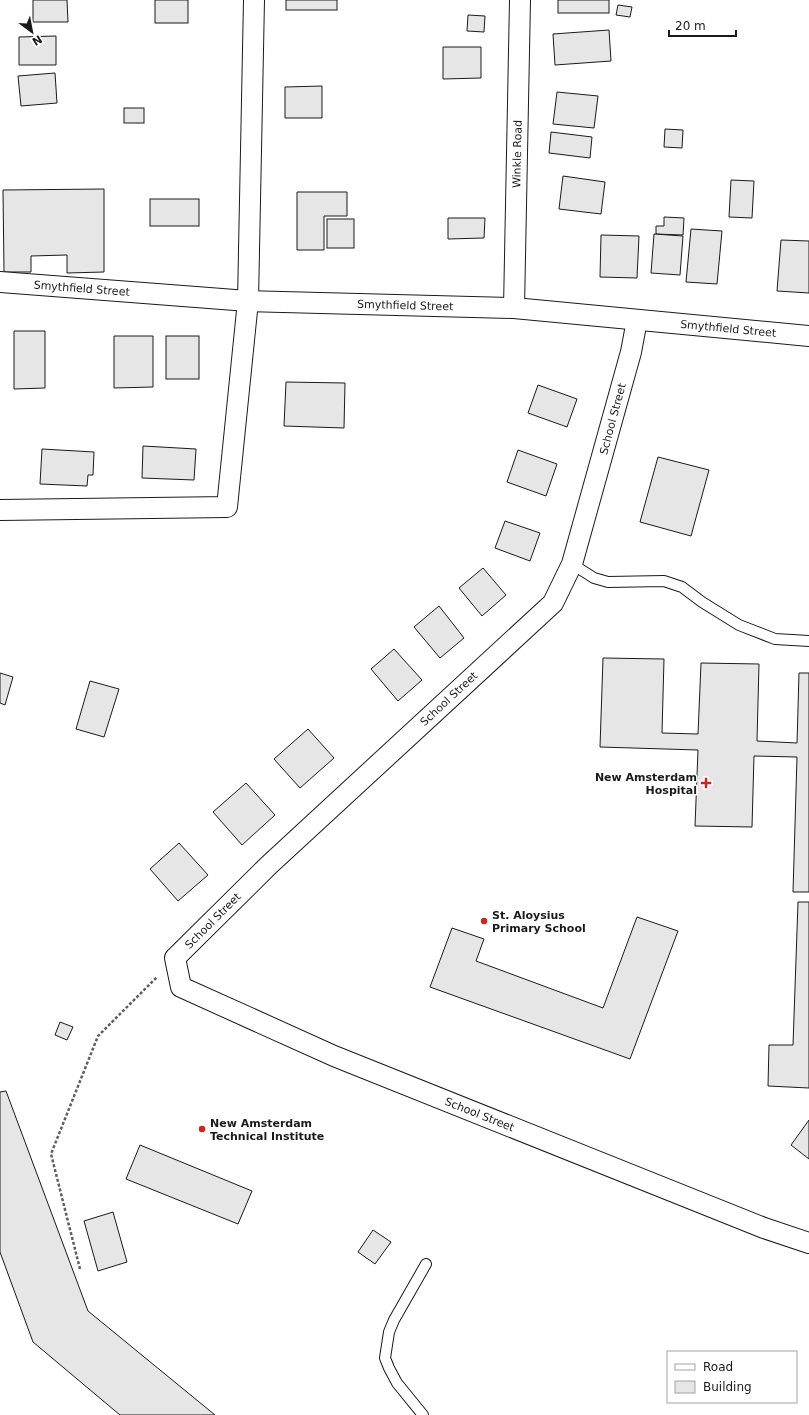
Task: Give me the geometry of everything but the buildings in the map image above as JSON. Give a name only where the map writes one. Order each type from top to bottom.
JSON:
[{"type":"street","points":[[0,510],[227,507],[248,301],[254,0]]},
{"type":"street","name":"Winkle Road","points":[[514,308],[520,0]]},
{"type":"street","name":"Smythfield Street","points":[[0,282],[248,301],[514,308],[809,336]]},
{"type":"street","name":"School Street","points":[[637,320],[631,352],[572,564],[554,603],[269,865],[175,958],[181,987],[188,991],[334,1056],[764,1228],[809,1243]]},
{"type":"lane","points":[[572,564],[594,578],[608,582],[664,581],[682,587],[739,626],[775,639],[809,641]]},
{"type":"lane","points":[[423,1415],[397,1383],[385,1358],[389,1332],[394,1320],[426,1264]]},
{"type":"path","points":[[80,1269],[51,1154],[98,1036],[175,958]]},
{"type":"place","name":"New Amsterdam Hospital","points":[[706,783]]},
{"type":"place","name":"St. Aloysius Primary School","points":[[484,921]]},
{"type":"place","name":"New Amsterdam Technical Institute","points":[[202,1129]]}]
